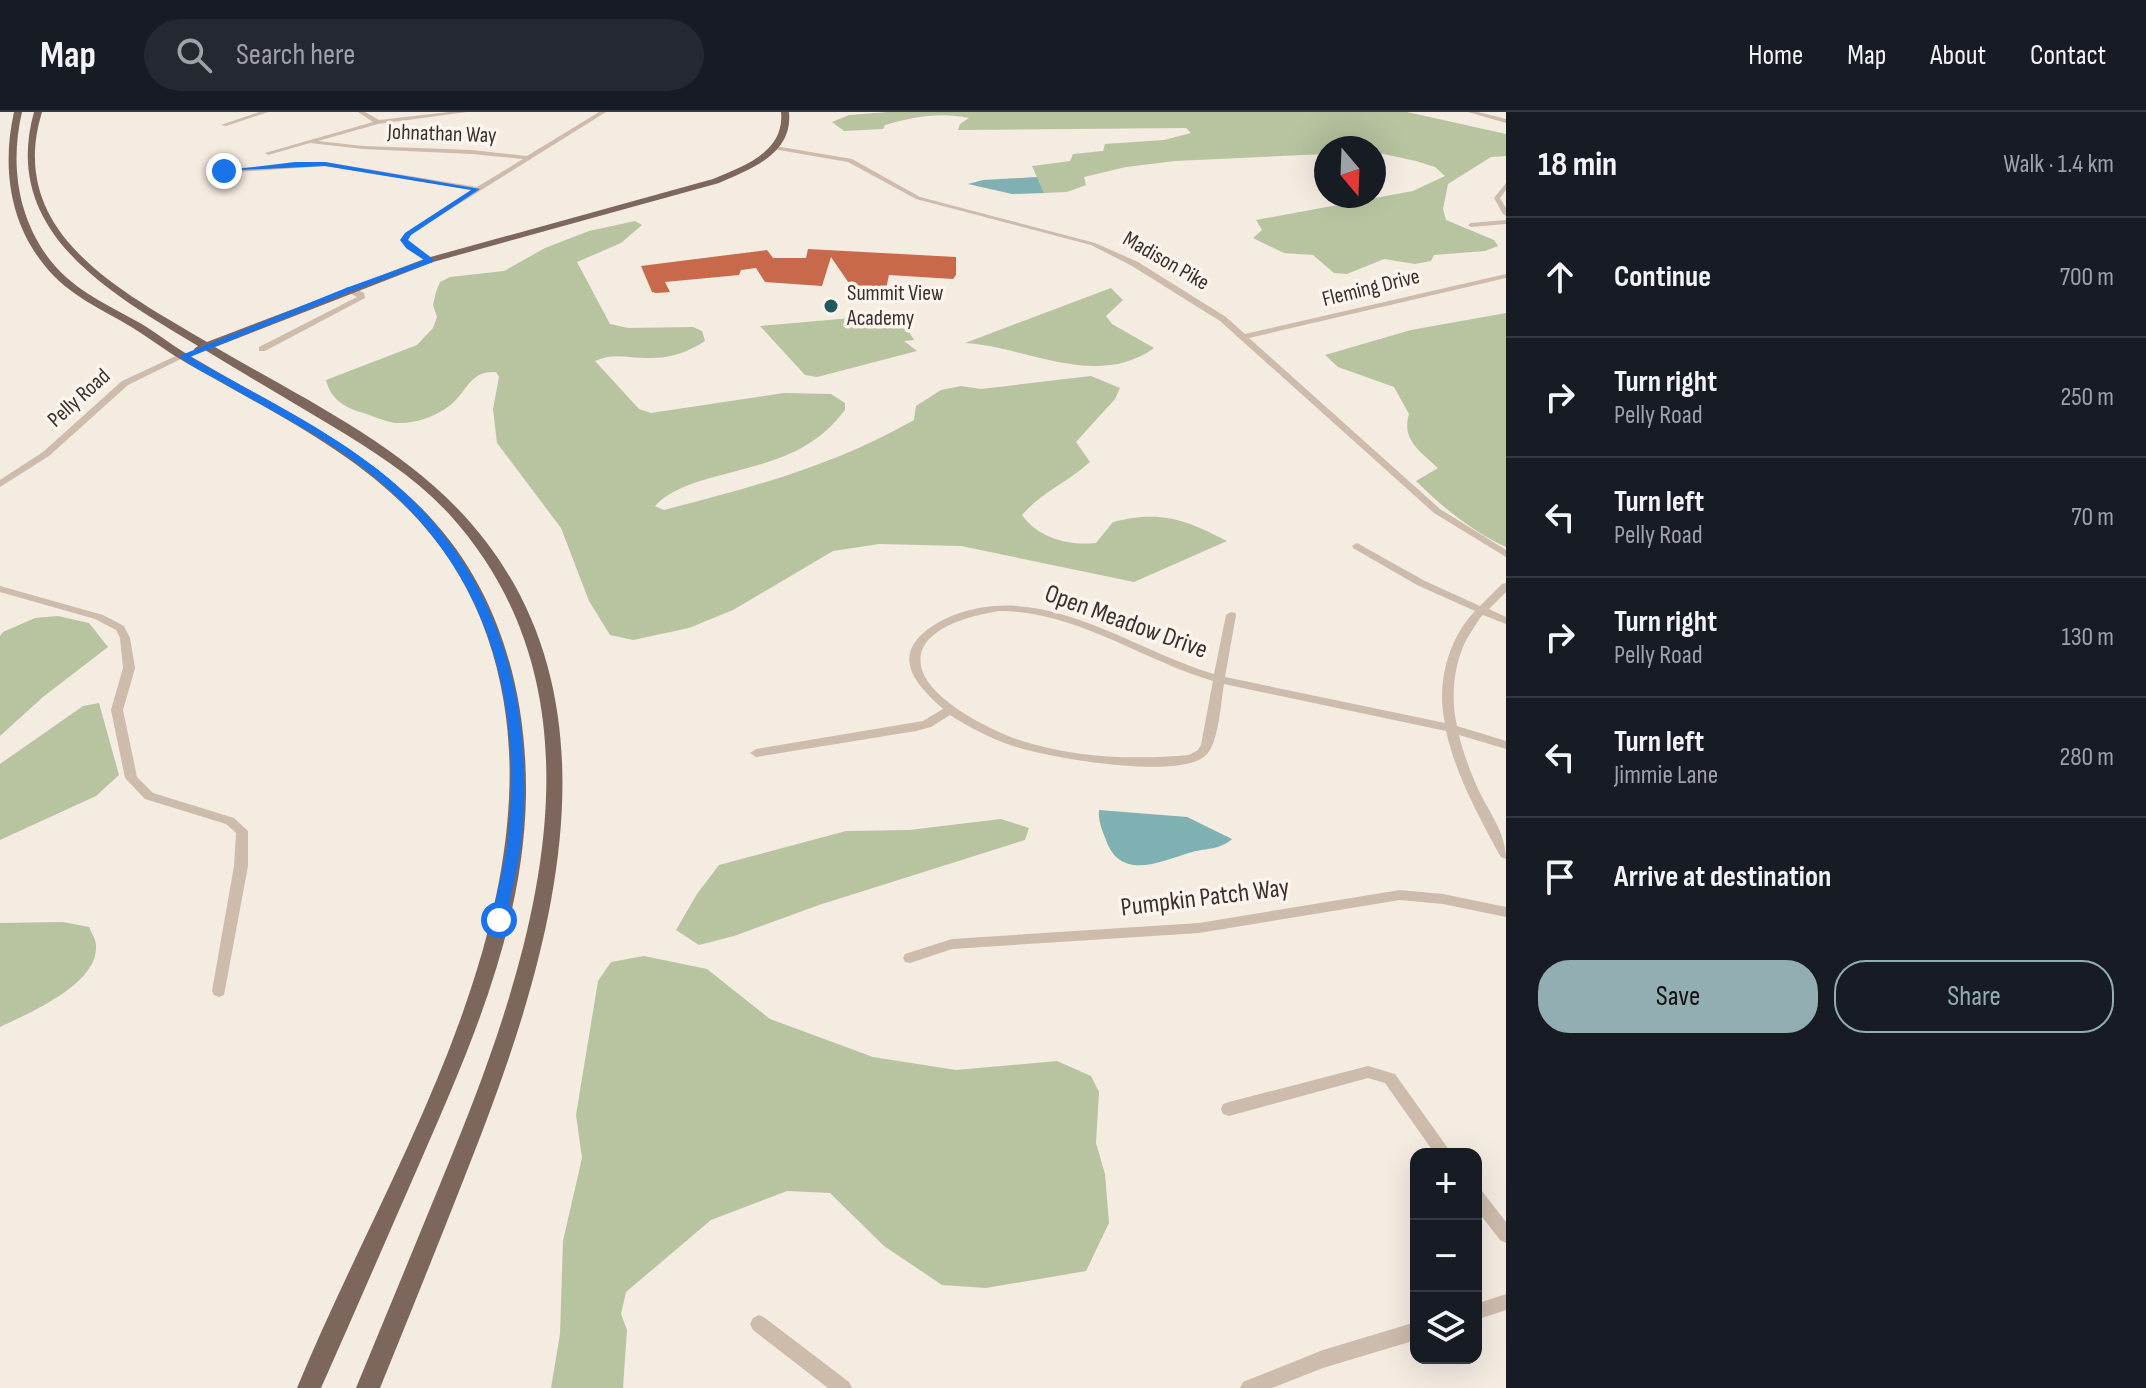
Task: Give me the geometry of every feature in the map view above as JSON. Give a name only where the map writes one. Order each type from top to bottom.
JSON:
[{"type":"main road","points":[[18,112],[10,127],[5,170],[14,210],[41,258],[66,283],[183,356],[334,443],[375,472],[428,521],[446,543],[481,602],[508,681],[514,720],[517,794],[508,883],[469,1022],[309,1388]]},
{"type":"main road","points":[[38,112],[29,149],[31,179],[57,236],[76,258],[126,297],[397,461],[453,510],[474,532],[507,585],[529,633],[549,708],[554,753],[555,837],[533,953],[501,1058],[368,1388]]},
{"type":"main road","points":[[775,148],[786,130],[785,112]]},
{"type":"main road","name":"Pelly Road","points":[[183,356],[430,260],[690,190],[747,167],[775,148]]},
{"type":"street","points":[[224,125],[265,112]]},
{"type":"street","points":[[361,112],[378,122]]},
{"type":"street","points":[[268,153],[378,122],[464,112]]},
{"type":"street","points":[[430,260],[408,246],[404,240],[408,233],[603,112]]},
{"type":"street","points":[[1471,112],[1506,121]]},
{"type":"street","name":"Johnathan Way","points":[[308,141],[359,149],[469,149],[527,158]]},
{"type":"street","name":"Madison Pike","points":[[775,148],[850,160],[918,198],[1104,249],[1183,293],[1244,337],[1437,511],[1506,554]]},
{"type":"street","points":[[224,171],[317,163],[477,189]]},
{"type":"street","points":[[1506,185],[1497,198],[1506,214]]},
{"type":"street","points":[[1471,225],[1506,222]]},
{"type":"street","name":"Fleming Drive","points":[[1244,337],[1506,276]]},
{"type":"street","points":[[262,349],[361,298],[349,289]]},
{"type":"street","name":"Pelly Road","points":[[0,484],[46,454],[128,381],[183,356]]},
{"type":"street","points":[[1357,546],[1421,583],[1506,621]]},
{"type":"street","points":[[1506,586],[1479,610],[1465,628],[1453,658],[1448,687],[1451,728],[1468,782],[1506,854]]},
{"type":"street","points":[[0,589],[99,617],[120,628],[125,638],[129,668],[117,710],[131,778],[149,796],[230,821],[242,831],[241,866],[219,991]]},
{"type":"street","name":"Open Meadow Drive","points":[[1219,679],[1207,745],[1202,753],[1192,759],[1178,761],[1114,762],[1053,753],[995,733],[951,709],[922,682],[917,659],[925,636],[944,621],[960,614],[1015,607],[1049,613],[1175,666],[1219,679],[1451,728],[1506,745]]},
{"type":"street","points":[[1219,679],[1231,615]]},
{"type":"street","points":[[756,753],[916,727],[951,709]]},
{"type":"street","name":"Pumpkin Patch Way","points":[[910,958],[952,944],[1199,928],[1400,895],[1443,899],[1506,912]]},
{"type":"street","points":[[1229,1109],[1356,1074],[1380,1074],[1390,1078],[1440,1148]]},
{"type":"street","points":[[1482,1204],[1506,1235]]},
{"type":"street","points":[[1482,1310],[1506,1302]]},
{"type":"street","points":[[759,1324],[843,1388]]},
{"type":"street","points":[[1249,1388],[1323,1359],[1410,1333]]},
{"type":"green space","points":[[888,112],[1407,112],[1506,134],[1506,156],[1491,157],[1448,184],[1443,209],[1446,220],[1494,240],[1498,246],[1485,251],[1434,255],[1431,261],[1415,264],[1384,259],[1347,274],[1334,273],[1313,255],[1284,253],[1253,238],[1262,230],[1256,220],[1321,208],[1386,208],[1386,196],[1413,191],[1445,176],[1435,167],[1386,155],[1386,136],[1314,136],[1314,155],[1175,161],[1126,167],[1084,177],[1086,185],[1067,192],[1044,193],[1032,166],[1070,161],[1073,154],[1103,151],[1105,144],[1164,140],[1191,133],[1186,128],[958,130],[960,124],[969,118],[948,115],[906,120],[885,125],[883,129],[844,131],[832,122],[849,115]]},
{"type":"green space","points":[[635,221],[642,225],[621,243],[577,262],[610,324],[628,328],[693,327],[702,331],[705,341],[665,357],[616,356],[595,361],[639,409],[651,413],[784,393],[831,394],[845,403],[845,410],[831,426],[801,448],[767,462],[687,486],[666,496],[655,506],[664,510],[761,484],[823,463],[914,420],[916,406],[941,390],[961,386],[981,389],[1091,376],[1120,388],[1115,399],[1076,442],[1090,462],[1022,515],[1037,530],[1065,542],[1096,543],[1113,522],[1145,517],[1185,522],[1227,541],[1134,582],[961,546],[879,544],[833,551],[733,610],[689,628],[633,640],[610,635],[589,601],[561,528],[497,443],[493,409],[499,377],[496,372],[474,378],[455,401],[437,413],[403,423],[387,421],[348,407],[334,397],[326,380],[417,345],[433,328],[437,317],[433,305],[440,282],[450,277],[504,271],[545,248],[589,231]]},
{"type":"green space","points":[[1111,288],[1123,300],[1106,316],[1112,324],[1154,348],[1132,360],[1085,366],[965,343]]},
{"type":"green space","points":[[1506,313],[1506,547],[1458,518],[1416,481],[1438,468],[1410,438],[1409,414],[1394,387],[1338,367],[1325,355],[1411,330]]},
{"type":"green space","points":[[898,314],[914,340],[904,341],[917,351],[817,377],[805,375],[760,326]]},
{"type":"green space","points":[[58,616],[89,623],[108,647],[43,697],[0,736],[0,636],[35,618]]},
{"type":"green space","points":[[99,703],[119,775],[96,796],[0,840],[0,764],[83,706]]},
{"type":"green space","points":[[1001,819],[1029,828],[1025,840],[819,905],[734,936],[699,945],[676,930],[719,865],[846,831],[909,830]]},
{"type":"green space","points":[[63,922],[89,927],[96,945],[94,959],[75,984],[60,995],[0,1027],[0,923]]},
{"type":"green space","points":[[644,956],[707,969],[770,1019],[873,1057],[956,1070],[1057,1061],[1091,1076],[1099,1092],[1096,1143],[1105,1174],[1109,1223],[1086,1271],[986,1288],[942,1285],[884,1246],[830,1193],[787,1191],[711,1220],[626,1292],[621,1314],[627,1330],[623,1388],[551,1388],[560,1334],[563,1241],[582,1158],[576,1115],[598,981],[611,962]]},
{"type":"water","points":[[1037,177],[1044,193],[1012,194],[968,184],[983,180]]},
{"type":"water","points":[[1099,810],[1187,817],[1232,839],[1218,847],[1155,863],[1132,865],[1121,861],[1113,853],[1102,829]]},
{"type":"building","name":"Summit View Academy","points":[[808,249],[956,257],[956,275],[953,279],[889,275],[886,289],[853,289],[831,257],[822,286],[765,282],[756,268],[741,270],[739,275],[665,282],[670,292],[656,293],[652,292],[641,266],[767,250],[773,258],[806,258]]},
{"type":"place","name":"Summit View Academy","points":[[831,306]]},
{"type":"route","points":[[224,171],[325,164],[477,189],[408,233],[404,240],[408,246],[430,260],[183,356],[334,443],[375,472],[428,521],[469,578],[493,631],[508,681],[518,759],[515,838],[499,920]]}]
